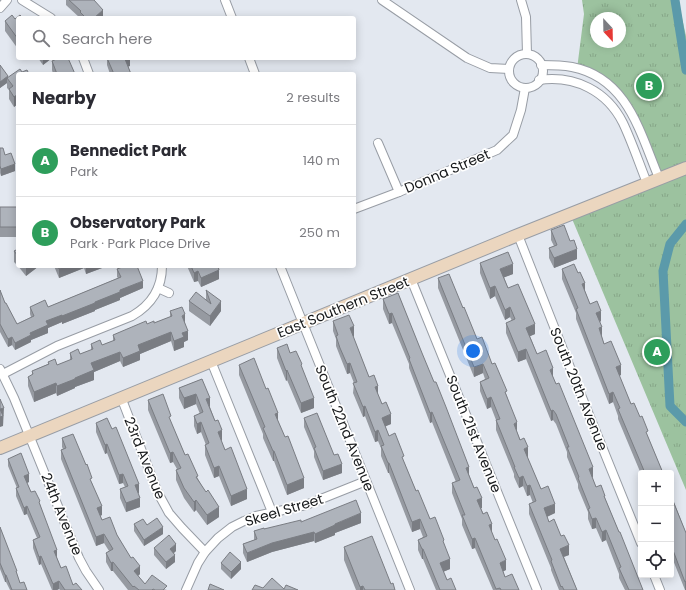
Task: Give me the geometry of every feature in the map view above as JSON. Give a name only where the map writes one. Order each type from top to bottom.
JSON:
[{"type":"street","points":[[0,8],[7,0]]},
{"type":"street","points":[[22,0],[48,16]]},
{"type":"street","points":[[225,0],[231,16]]},
{"type":"street","points":[[382,0],[467,58],[490,68],[509,69]]},
{"type":"street","points":[[521,0],[526,17],[527,54]]},
{"type":"street","points":[[527,54],[534,56],[538,60],[541,65],[542,75],[536,84],[525,88],[520,87],[511,80],[509,69],[510,63],[514,59],[518,56],[527,54]]},
{"type":"street","points":[[84,60],[88,72]]},
{"type":"street","points":[[250,60],[254,72]]},
{"type":"street","points":[[541,65],[572,67],[590,73],[608,83],[615,89],[623,98],[634,118],[653,180]]},
{"type":"street","points":[[539,80],[548,79],[571,81],[582,84],[600,95],[609,103],[623,123],[653,180]]},
{"type":"street","name":"Donna Street","points":[[356,208],[399,192],[497,150],[513,135],[521,110],[525,88]]},
{"type":"street","points":[[378,142],[399,192]]},
{"type":"street","name":"East Southern Street","points":[[0,448],[518,235],[686,168]]},
{"type":"street","name":"South 20th Avenue","points":[[518,235],[641,542]]},
{"type":"street","points":[[2,372],[57,346],[132,316],[148,304],[158,288],[162,268]]},
{"type":"street","name":"South 22nd Avenue","points":[[281,268],[410,590]]},
{"type":"street","name":"South 21st Avenue","points":[[411,279],[537,590]]},
{"type":"street","points":[[158,288],[169,293]]},
{"type":"street","points":[[211,361],[272,512]]},
{"type":"street","name":"24th Avenue","points":[[2,372],[30,435],[79,558],[99,590]]},
{"type":"street","name":"23rd Avenue","points":[[121,398],[158,493],[170,513],[205,552]]},
{"type":"street","name":"Skeel Street","points":[[186,590],[198,563],[205,552],[218,538],[232,527],[250,518],[306,505],[366,481]]},
{"type":"street","points":[[655,578],[660,590]]},
{"type":"green space","points":[[582,0],[678,0],[686,36],[686,490],[570,214],[659,178],[634,118],[615,89],[577,69],[584,14]]},
{"type":"building","points":[[69,0],[94,0],[103,10],[96,16],[84,16],[80,12],[81,11]]},
{"type":"building","points":[[12,15],[15,19],[16,18],[16,36],[5,21]]},
{"type":"building","points":[[69,60],[74,72],[56,72],[52,61]]},
{"type":"building","points":[[108,60],[125,60],[130,72],[113,72]]},
{"type":"building","points":[[0,65],[8,76],[0,82]]},
{"type":"building","points":[[20,69],[22,72],[16,72],[16,96],[14,97],[9,89],[13,86],[7,78]]},
{"type":"building","points":[[0,148],[3,148],[5,155],[11,153],[15,164],[1,169]]},
{"type":"building","points":[[0,207],[16,207],[16,227],[0,227]]},
{"type":"building","points":[[564,225],[570,241],[574,240],[577,249],[554,258],[549,248],[557,245],[551,230]]},
{"type":"building","points":[[508,252],[513,264],[500,269],[508,288],[518,284],[535,324],[526,328],[537,354],[546,350],[553,368],[550,370],[556,384],[559,383],[593,467],[589,469],[596,487],[601,485],[604,496],[643,590],[629,590],[619,568],[621,567],[606,530],[602,532],[596,518],[592,519],[588,509],[590,508],[556,414],[553,410],[551,411],[526,349],[518,352],[506,323],[515,319],[510,307],[505,310],[495,286],[490,288],[480,263]]},
{"type":"building","points":[[574,264],[585,283],[582,284],[590,304],[597,301],[601,311],[596,313],[602,327],[599,328],[604,344],[611,341],[621,365],[616,367],[631,404],[634,403],[640,417],[642,416],[648,431],[646,432],[662,470],[644,470],[618,409],[620,408],[613,392],[609,394],[576,309],[578,308],[562,269]]},
{"type":"building","points":[[138,268],[143,281],[120,290],[120,292],[95,303],[46,321],[48,325],[30,333],[31,335],[15,343],[12,337],[8,339],[0,324],[0,290],[5,303],[17,324],[34,316],[30,307],[45,300],[48,307],[121,277],[117,269]]},
{"type":"building","points":[[192,268],[218,268],[219,270],[201,278],[198,271],[194,273]]},
{"type":"building","points":[[449,274],[477,339],[482,337],[492,364],[495,363],[507,391],[505,392],[517,422],[514,424],[520,440],[524,438],[528,447],[524,449],[541,489],[548,486],[555,504],[544,508],[549,522],[554,519],[561,536],[564,535],[569,545],[560,549],[577,590],[564,590],[562,586],[561,587],[551,561],[552,560],[529,504],[536,501],[530,485],[527,486],[523,476],[519,478],[496,420],[500,419],[491,397],[487,399],[480,382],[489,378],[483,364],[474,367],[438,278]]},
{"type":"building","points":[[206,290],[221,301],[210,316],[189,301],[196,292],[211,304]]},
{"type":"building","points":[[398,293],[434,382],[436,382],[446,407],[469,467],[466,468],[474,488],[477,487],[482,498],[477,500],[483,514],[487,512],[492,524],[489,525],[506,560],[500,563],[505,577],[512,574],[519,590],[496,589],[475,538],[472,539],[462,515],[465,515],[452,483],[460,480],[432,412],[430,413],[392,313],[389,314],[383,299]]},
{"type":"building","points":[[182,307],[185,314],[182,316],[188,331],[182,333],[184,337],[174,341],[171,332],[138,345],[140,351],[123,358],[120,352],[91,363],[94,370],[57,386],[56,383],[34,392],[28,377],[33,374],[32,371],[49,364],[48,362],[55,359],[57,365],[72,359],[70,353],[78,349],[80,354],[93,349],[91,344],[100,340],[102,345],[115,340],[113,335],[146,321],[147,324],[154,321],[154,323],[172,316],[170,311]]},
{"type":"building","points":[[349,315],[354,326],[350,328],[369,377],[374,375],[378,386],[375,387],[382,404],[386,402],[391,414],[382,418],[389,436],[395,433],[404,456],[402,457],[416,491],[418,490],[430,519],[435,517],[444,540],[443,541],[450,559],[440,563],[447,580],[451,578],[456,590],[440,590],[418,540],[427,536],[420,519],[412,522],[381,446],[384,445],[378,430],[375,432],[365,406],[363,407],[353,383],[357,382],[350,363],[347,364],[340,348],[336,336],[338,335],[333,321]]},
{"type":"building","points":[[287,344],[290,353],[296,351],[314,398],[301,403],[277,348]]},
{"type":"building","points":[[254,358],[266,389],[268,388],[278,413],[275,414],[285,437],[288,436],[304,478],[287,485],[239,365]]},
{"type":"building","points":[[202,379],[210,398],[206,399],[215,421],[218,420],[222,430],[218,432],[225,450],[231,447],[247,489],[231,496],[219,466],[214,468],[205,445],[209,443],[201,422],[197,424],[194,416],[203,412],[196,394],[184,398],[179,388]]},
{"type":"building","points":[[163,394],[171,416],[169,417],[185,455],[188,454],[198,476],[196,477],[206,492],[208,490],[219,507],[207,515],[196,500],[194,502],[184,488],[176,470],[181,468],[173,452],[170,453],[148,400]]},
{"type":"building","points":[[0,399],[4,408],[0,409]]},
{"type":"building","points":[[0,409],[3,416],[0,417]]},
{"type":"building","points":[[317,413],[334,455],[338,454],[342,464],[323,471],[314,448],[316,447],[304,418]]},
{"type":"building","points":[[107,418],[112,429],[116,427],[139,484],[135,485],[140,498],[126,503],[120,489],[128,486],[123,474],[119,475],[107,444],[105,445],[96,423]]},
{"type":"building","points":[[73,434],[86,465],[87,464],[92,478],[90,479],[102,506],[97,508],[102,520],[110,517],[117,535],[131,558],[133,557],[140,566],[134,571],[145,584],[152,575],[167,586],[163,590],[139,590],[134,586],[133,587],[113,562],[111,563],[106,553],[113,549],[104,534],[96,537],[61,450],[66,448],[62,438]]},
{"type":"building","points":[[21,453],[29,474],[24,476],[31,492],[35,491],[40,501],[39,502],[57,550],[54,551],[61,568],[66,566],[73,585],[76,583],[82,590],[65,590],[59,581],[53,584],[41,556],[39,557],[33,540],[40,537],[27,506],[24,508],[16,488],[19,487],[8,459]]},
{"type":"building","points":[[356,500],[361,513],[315,534],[314,532],[272,543],[247,553],[243,544],[257,539],[254,531],[301,520],[301,522]]},
{"type":"building","points":[[674,503],[686,533],[685,582],[674,553]]},
{"type":"building","points":[[157,518],[163,527],[144,540],[134,524],[143,519],[147,525]]},
{"type":"building","points":[[0,527],[17,571],[20,583],[24,582],[27,590],[12,590],[5,575],[0,563]]},
{"type":"building","points":[[169,535],[176,544],[170,549],[175,555],[166,562],[154,548]]},
{"type":"building","points":[[372,536],[391,584],[393,583],[395,590],[365,590],[363,586],[360,587],[344,547]]},
{"type":"building","points":[[230,552],[241,562],[231,572],[221,563]]},
{"type":"building","points":[[272,578],[284,589],[286,585],[298,590],[252,590],[255,585],[263,588]]},
{"type":"building","points":[[210,584],[224,590],[208,590]]},
{"type":"waterway","points":[[675,0],[686,70]]},
{"type":"waterway","points":[[686,224],[670,244],[663,271],[670,406],[686,422]]},
{"type":"place","name":"Observatory Park","points":[[649,86]]},
{"type":"place","name":"Bennedict Park","points":[[657,352]]}]
